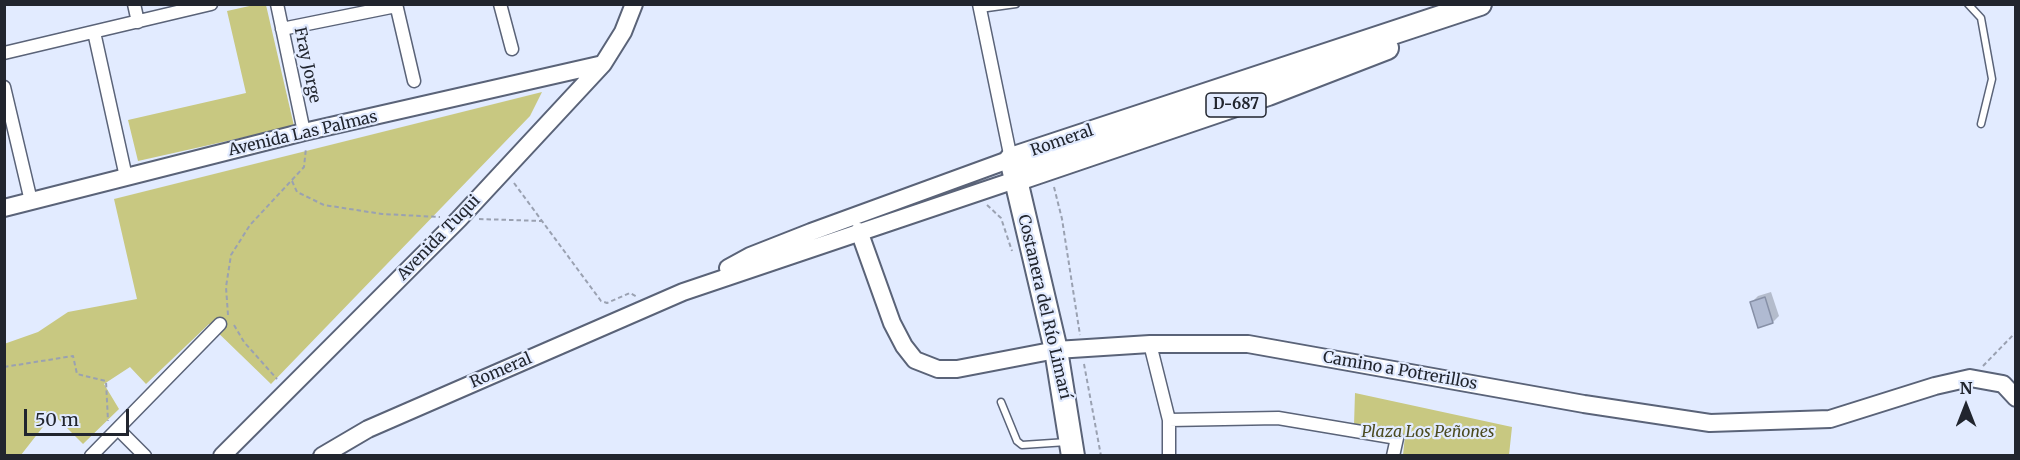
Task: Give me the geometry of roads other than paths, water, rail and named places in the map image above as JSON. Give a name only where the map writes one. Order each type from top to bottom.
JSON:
[{"type":"highway","name":"Romeral","points":[[1013,169],[1480,4]]},
{"type":"highway","name":"Romeral","points":[[1013,169],[1049,167],[1347,66],[1451,14]]},
{"type":"highway","name":"Costanera del Río Limarí","points":[[1013,169],[1056,350],[1072,449]]},
{"type":"street","points":[[134,4],[138,22]]},
{"type":"street","points":[[4,53],[211,4]]},
{"type":"street","name":"Fray Jorge","points":[[277,4],[304,132]]},
{"type":"street","points":[[500,4],[512,49]]},
{"type":"street","name":"Avenida Tuqui","points":[[222,456],[459,219],[603,64],[623,32],[634,4]]},
{"type":"street","points":[[282,29],[396,5],[414,81]]},
{"type":"street","points":[[979,7],[1013,169]]},
{"type":"street","points":[[94,32],[126,177]]},
{"type":"street","name":"Avenida Las Palmas","points":[[4,208],[304,132],[603,64]]},
{"type":"street","points":[[4,87],[31,201]]},
{"type":"street","name":"Romeral","points":[[682,292],[859,231],[1013,169]]},
{"type":"street","name":"Romeral","points":[[321,456],[368,429],[647,308],[750,256],[1013,169]]},
{"type":"street","name":"Camino a Potrerillos","points":[[859,231],[892,323],[909,354],[923,364],[938,369],[957,369],[1056,350],[1150,344],[1248,344],[1584,404],[1710,423],[1830,419],[1935,386],[1970,378],[2003,384],[2014,396]]},
{"type":"street","points":[[91,456],[220,324]]},
{"type":"street","points":[[1150,344],[1169,420],[1169,456]]},
{"type":"street","points":[[1169,420],[1278,418],[1397,438],[1393,456]]},
{"type":"street","points":[[118,429],[145,456]]},
{"type":"lane","points":[[979,7],[1016,4]]},
{"type":"lane","points":[[1968,4],[1980,18],[1992,79],[1980,124]]},
{"type":"lane","points":[[1001,402],[1017,441],[1022,445],[1072,449]]},
{"type":"park label","name":"Plaza Los Peñones","points":[[1428,432]]}]
